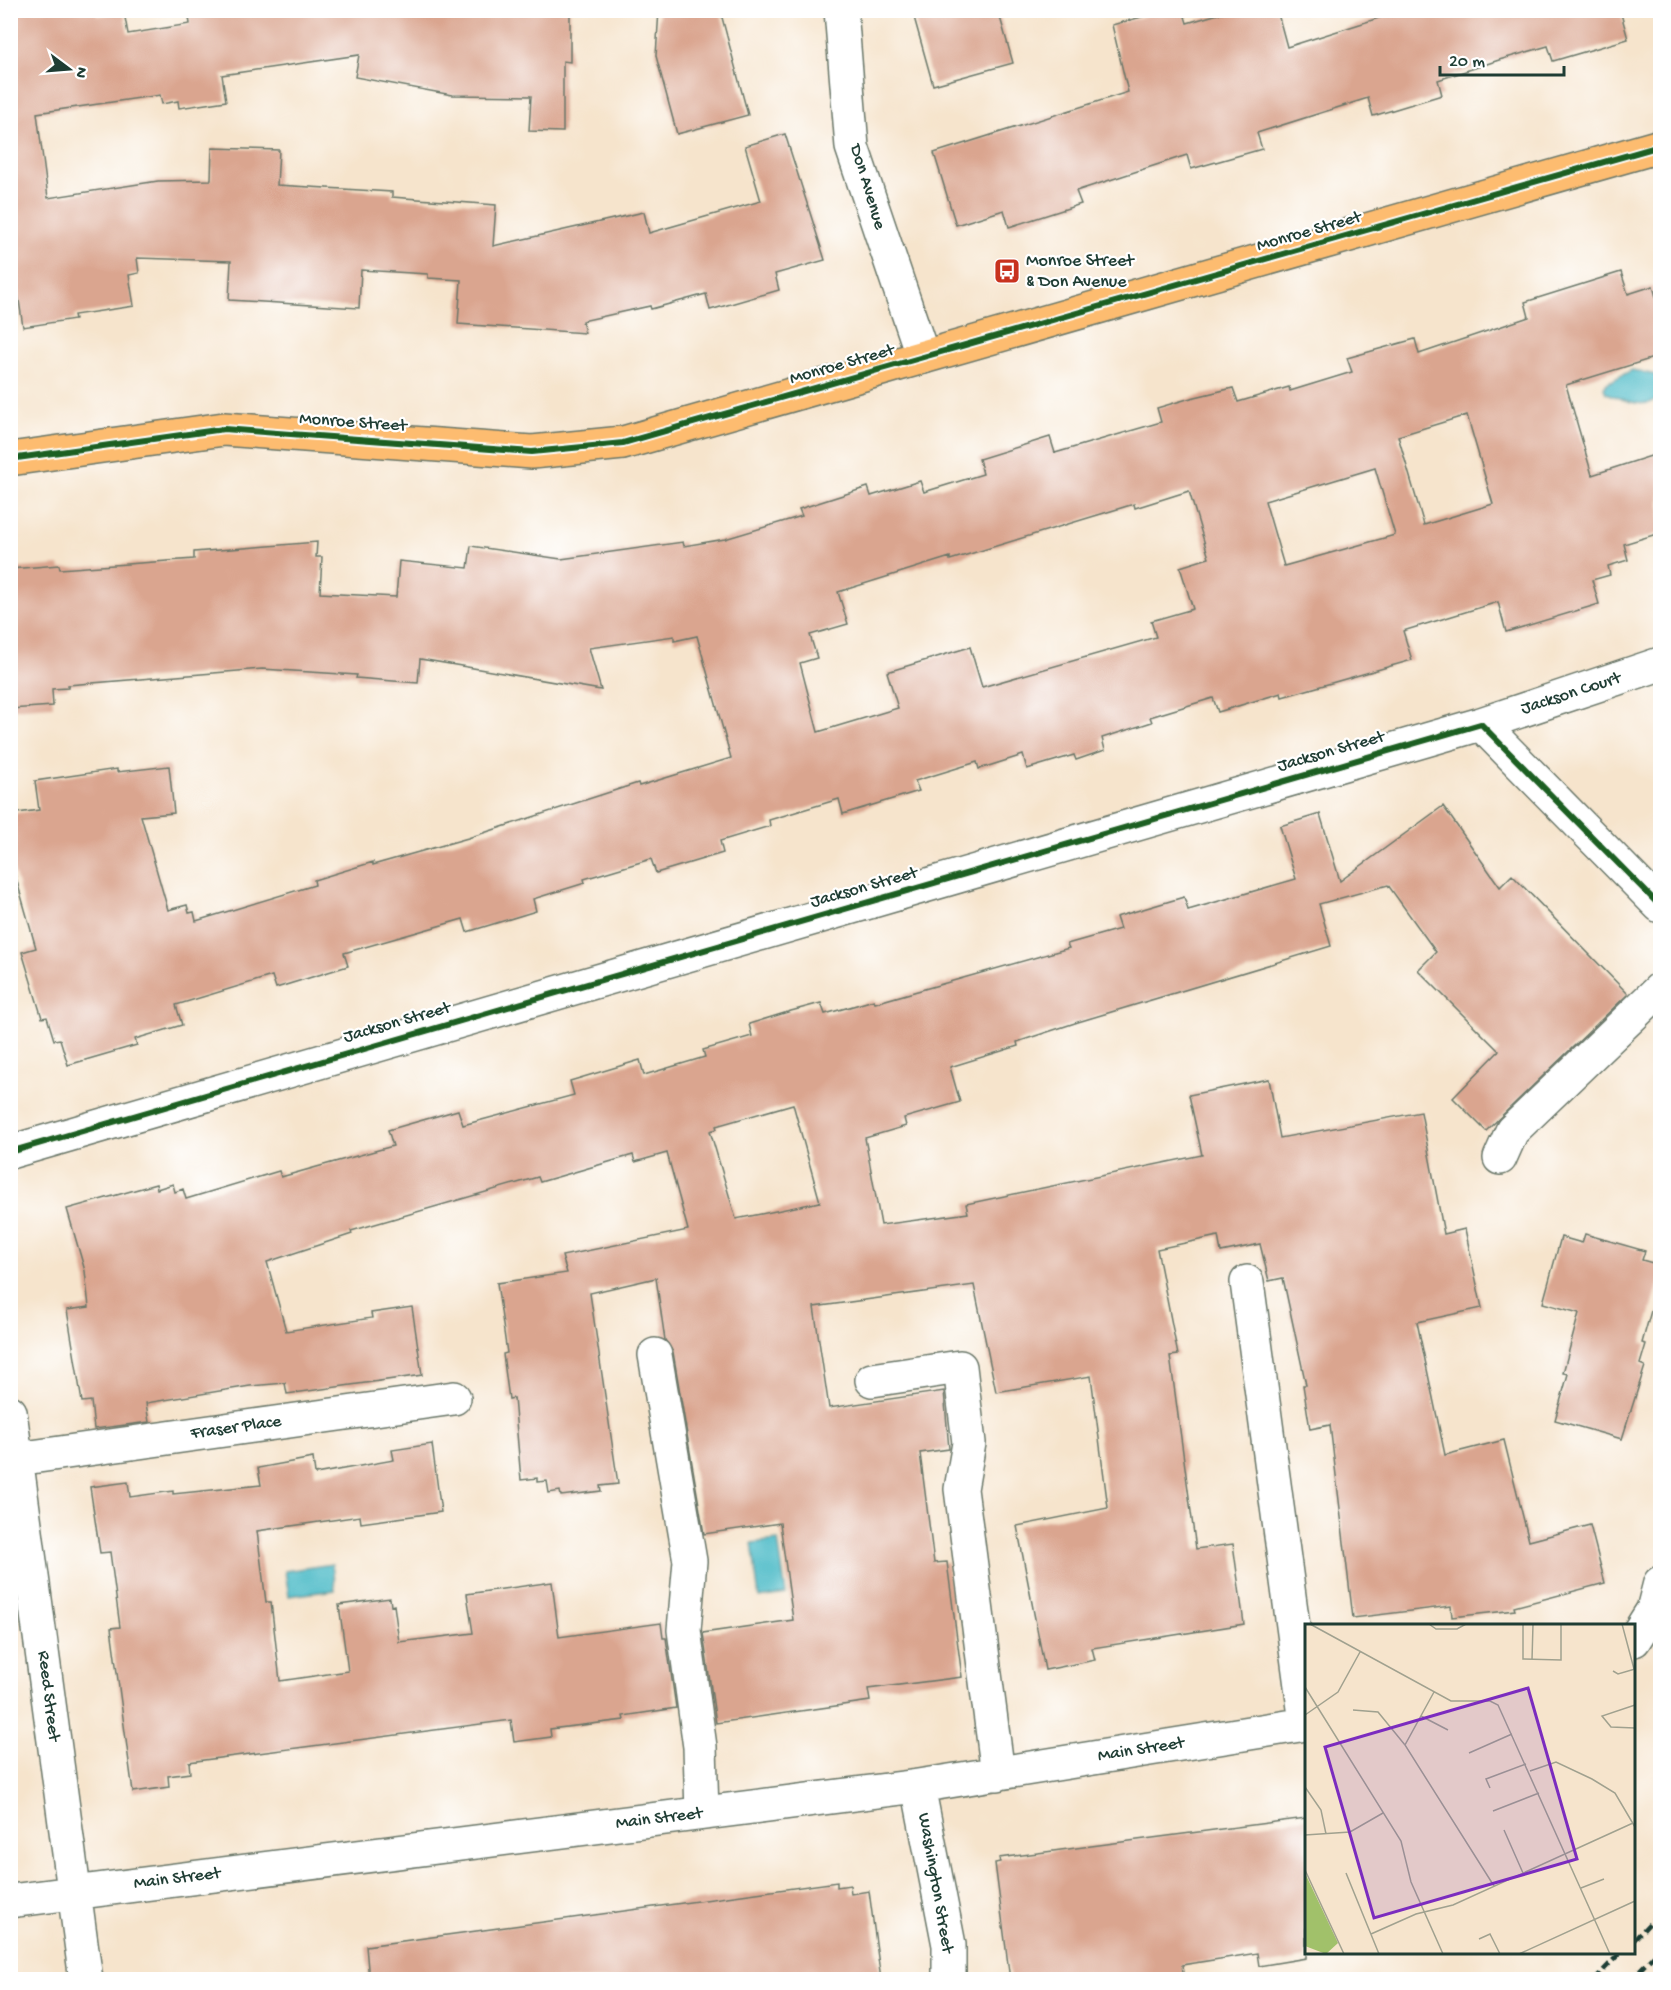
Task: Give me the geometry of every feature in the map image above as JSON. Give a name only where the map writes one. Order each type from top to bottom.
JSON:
[{"type":"main road","name":"Monroe Street","points":[[10,459],[224,429],[532,452],[623,443],[1660,147]]},
{"type":"street","name":"Don Avenue","points":[[841,10],[852,147],[923,357]]},
{"type":"street","name":"Jackson Court","points":[[1481,724],[1660,664]]},
{"type":"street","points":[[1481,724],[1660,906]]},
{"type":"street","name":"Jackson Street","points":[[10,1152],[1481,724]]},
{"type":"street","points":[[1500,1158],[1512,1131],[1660,989]]},
{"type":"street","points":[[1247,1282],[1305,1716]]},
{"type":"street","points":[[655,1355],[690,1561],[684,1630],[699,1748],[702,1813]]},
{"type":"street","points":[[872,1380],[960,1367],[969,1443],[961,1489],[998,1774]]},
{"type":"street","name":"Fraser Place","points":[[17,1459],[454,1398]]},
{"type":"street","name":"Reed Street","points":[[10,1412],[72,1892],[86,1980]]},
{"type":"street","points":[[1635,1638],[1653,1610],[1660,1583]]},
{"type":"street","name":"Main Street","points":[[10,1901],[918,1786],[1305,1723]]},
{"type":"street","name":"Washington Street","points":[[918,1786],[949,1945],[949,1980]]},
{"type":"water","points":[[1632,370],[1660,376],[1661,393],[1656,400],[1642,404],[1634,403],[1606,393],[1604,388],[1607,383]]},
{"type":"water","points":[[778,1540],[786,1594],[759,1598],[752,1543]]},
{"type":"water","points":[[332,1564],[335,1590],[289,1596],[285,1571]]},
{"type":"building","points":[[10,10],[96,10],[97,16],[124,12],[128,34],[190,24],[188,10],[570,10],[570,62],[563,61],[563,132],[529,131],[531,96],[452,95],[355,77],[359,55],[222,75],[226,101],[179,108],[178,101],[162,104],[160,95],[37,113],[48,198],[158,181],[211,180],[212,148],[279,150],[277,185],[392,192],[392,197],[496,205],[493,246],[644,212],[649,233],[761,201],[745,146],[785,134],[825,260],[775,274],[779,290],[710,310],[706,294],[651,309],[650,306],[582,321],[585,333],[458,324],[461,280],[428,278],[428,274],[361,270],[359,308],[229,300],[231,261],[137,258],[139,273],[129,275],[134,306],[74,315],[75,319],[23,327],[17,287],[10,288]]},
{"type":"building","points":[[659,10],[720,10],[748,115],[677,134],[656,56]]},
{"type":"building","points":[[912,10],[998,10],[1013,63],[933,85]]},
{"type":"building","points":[[1167,10],[1183,10],[1187,23],[1232,10],[1277,10],[1287,47],[1404,10],[1620,10],[1628,39],[1553,61],[1548,46],[1499,60],[1438,80],[1442,95],[1373,116],[1368,98],[1257,133],[1262,149],[1191,169],[1187,155],[1076,191],[1081,204],[1009,227],[1004,210],[956,225],[934,153],[1128,92],[1112,25]]},
{"type":"building","points":[[1621,272],[1628,294],[1653,286],[1660,311],[1660,356],[1566,385],[1592,475],[1660,453],[1660,533],[1624,544],[1628,560],[1608,566],[1610,575],[1592,580],[1599,604],[1506,632],[1498,602],[1403,631],[1412,660],[1282,697],[1281,693],[1218,712],[1213,698],[1150,717],[1152,722],[1102,738],[1105,750],[1076,760],[1074,755],[1027,769],[1023,755],[979,769],[977,762],[915,781],[919,791],[843,814],[839,799],[769,820],[770,826],[720,841],[723,853],[656,873],[651,859],[584,879],[585,883],[533,899],[536,911],[467,932],[463,919],[344,953],[348,966],[276,988],[272,976],[176,1005],[182,1025],[135,1039],[137,1045],[68,1065],[60,1039],[54,1040],[47,1017],[42,1018],[22,952],[36,948],[10,857],[10,814],[39,810],[35,781],[117,769],[117,772],[169,766],[174,813],[141,816],[168,910],[187,905],[189,913],[194,912],[196,921],[315,885],[314,880],[373,862],[373,865],[468,838],[638,783],[639,786],[731,758],[697,636],[674,641],[674,636],[589,648],[601,690],[420,659],[418,683],[356,678],[357,675],[262,669],[68,685],[68,688],[52,689],[53,706],[10,709],[10,569],[59,565],[60,569],[194,559],[194,552],[317,542],[316,557],[322,557],[320,593],[396,597],[399,561],[468,568],[471,546],[561,559],[683,542],[684,546],[725,539],[802,516],[799,509],[868,487],[871,496],[920,481],[924,492],[983,474],[979,459],[1050,437],[1055,453],[1161,422],[1157,408],[1191,398],[1233,388],[1238,402],[1289,387],[1290,391],[1352,372],[1347,358],[1415,339],[1419,354],[1529,317],[1525,302]],"holes":[[[1467,415],[1493,504],[1424,525],[1398,436]],[[1375,468],[1395,535],[1284,566],[1265,501]],[[1189,491],[1209,558],[1180,567],[1193,609],[1151,621],[1156,637],[982,687],[970,647],[887,672],[898,708],[818,732],[800,663],[817,658],[810,635],[848,624],[838,592],[1134,504],[1135,508]]]},
{"type":"building","points":[[1443,806],[1500,887],[1512,875],[1628,994],[1486,1131],[1453,1098],[1499,1051],[1418,970],[1436,952],[1388,885],[1319,904],[1331,946],[1078,1022],[1017,1042],[1018,1046],[950,1067],[960,1102],[904,1118],[906,1126],[865,1138],[881,1225],[968,1213],[966,1204],[1202,1155],[1189,1095],[1269,1079],[1280,1138],[1421,1112],[1444,1234],[1465,1229],[1482,1308],[1417,1322],[1445,1455],[1504,1440],[1529,1541],[1590,1525],[1605,1583],[1514,1607],[1515,1610],[1452,1617],[1451,1606],[1353,1618],[1330,1425],[1310,1429],[1303,1385],[1306,1385],[1283,1278],[1269,1281],[1260,1244],[1221,1252],[1218,1236],[1157,1249],[1178,1355],[1170,1356],[1196,1549],[1233,1544],[1244,1624],[1092,1648],[1095,1660],[1045,1670],[1017,1526],[1108,1508],[1091,1376],[996,1392],[974,1285],[814,1307],[829,1408],[944,1391],[949,1449],[920,1453],[934,1563],[947,1562],[962,1677],[868,1689],[870,1701],[716,1723],[703,1633],[793,1620],[780,1523],[704,1534],[673,1352],[665,1340],[656,1278],[590,1293],[618,1484],[600,1486],[601,1491],[561,1496],[560,1491],[549,1493],[547,1481],[537,1482],[537,1478],[521,1480],[514,1398],[509,1399],[503,1354],[507,1353],[497,1283],[567,1273],[562,1256],[688,1230],[667,1153],[635,1162],[633,1155],[540,1182],[538,1177],[351,1231],[352,1234],[267,1262],[286,1331],[372,1318],[371,1313],[412,1307],[422,1375],[287,1394],[285,1383],[250,1386],[146,1403],[149,1422],[94,1429],[91,1401],[82,1402],[67,1310],[89,1307],[85,1271],[67,1209],[156,1184],[157,1189],[173,1184],[175,1192],[183,1189],[186,1199],[279,1171],[281,1177],[393,1146],[388,1130],[458,1110],[463,1125],[574,1095],[570,1081],[640,1060],[644,1075],[705,1057],[703,1050],[752,1036],[749,1024],[791,1011],[821,1003],[825,1014],[874,1000],[875,1003],[1069,948],[1067,944],[1120,929],[1116,917],[1184,897],[1188,910],[1296,879],[1280,826],[1320,814],[1340,881]],"holes":[[[793,1104],[820,1202],[736,1219],[710,1131],[717,1129],[716,1126]]]},
{"type":"building","points":[[1585,1234],[1645,1251],[1642,1260],[1660,1265],[1660,1279],[1642,1343],[1646,1344],[1640,1364],[1645,1366],[1622,1439],[1555,1420],[1568,1374],[1563,1373],[1579,1313],[1543,1303],[1561,1237],[1582,1243]]},
{"type":"building","points":[[432,1444],[441,1512],[361,1523],[360,1516],[257,1531],[266,1602],[271,1602],[280,1681],[348,1671],[339,1605],[390,1598],[391,1606],[394,1605],[399,1642],[473,1633],[467,1594],[552,1582],[559,1637],[661,1623],[663,1638],[666,1638],[676,1708],[623,1716],[624,1720],[550,1729],[551,1737],[514,1742],[511,1720],[189,1762],[190,1773],[168,1776],[169,1787],[133,1792],[111,1628],[120,1627],[110,1552],[100,1553],[90,1487],[128,1482],[130,1497],[173,1491],[173,1494],[261,1485],[258,1468],[313,1458],[315,1474],[394,1460],[392,1450]]},
{"type":"building","points":[[1305,1818],[1306,1958],[1259,1966],[1257,1953],[1182,1965],[1184,1980],[1010,1980],[995,1863],[1000,1862],[999,1858]]},
{"type":"building","points":[[837,1882],[837,1887],[850,1885],[851,1894],[869,1891],[881,1980],[369,1980],[366,1946]]},
{"type":"railway","points":[[1635,1939],[1660,1912]]},
{"type":"railway","points":[[1630,1980],[1660,1949]]},
{"type":"railway","points":[[1594,1980],[1619,1954]]},
{"type":"cycle path","points":[[10,459],[224,429],[532,452],[623,443],[1660,146]]},
{"type":"cycle path","points":[[10,1152],[1481,724],[1660,906]]},
{"type":"place","name":"Monroe Street & Don Avenue","points":[[1007,271]]}]
